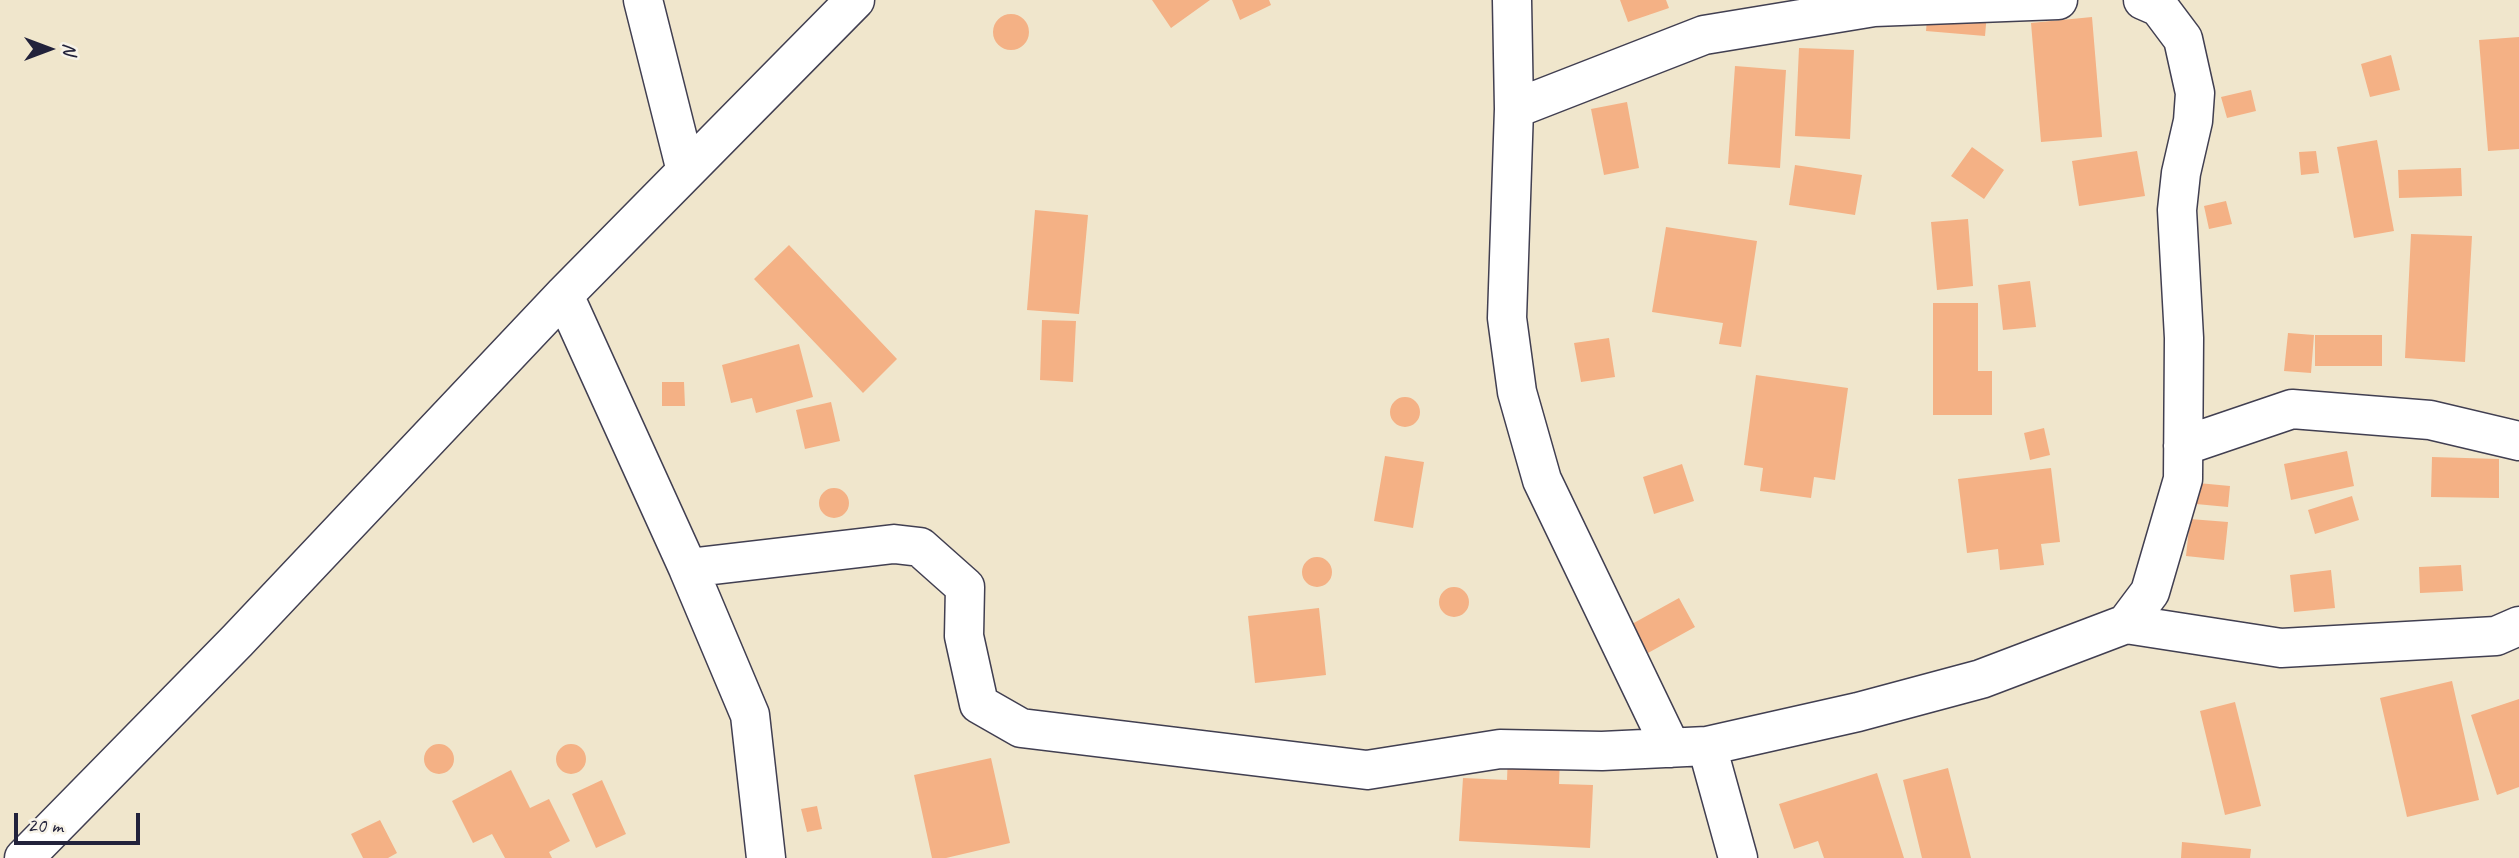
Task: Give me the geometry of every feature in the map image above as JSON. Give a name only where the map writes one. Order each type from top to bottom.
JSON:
[{"type":"street","points":[[643,0],[686,171]]},
{"type":"street","points":[[24,858],[237,641],[564,295],[855,0]]},
{"type":"street","points":[[1512,0],[1514,109],[1507,318],[1517,392],[1542,480],[1689,747],[1738,858]]},
{"type":"street","points":[[1514,109],[1704,35],[1874,7],[2058,0]]},
{"type":"street","points":[[2126,625],[2150,592],[2183,479],[2184,338],[2177,210],[2181,173],[2193,121],[2195,93],[2183,39],[2159,7],[2143,0]]},
{"type":"street","points":[[564,295],[688,568],[750,715],[766,858]]},
{"type":"street","points":[[2183,446],[2292,409],[2430,420],[2519,441]]},
{"type":"street","points":[[688,568],[894,544],[920,547],[965,587],[964,636],[979,704],[1021,728],[1367,770],[1500,749],[1602,751],[1689,747],[1858,712],[1982,679],[2126,625],[2281,648],[2496,636],[2519,625]]},
{"type":"building","points":[[1152,0],[1210,0],[1171,28]]},
{"type":"building","points":[[1232,0],[1269,0],[1271,5],[1240,20]]},
{"type":"building","points":[[1620,0],[1666,0],[1669,8],[1628,22]]},
{"type":"building","points":[[1928,8],[1987,13],[1985,36],[1926,31]]},
{"type":"building","points":[[1011,14],[1024,19],[1029,32],[1024,45],[1011,50],[998,45],[993,32],[998,19]]},
{"type":"building","points":[[2092,17],[2102,137],[2041,142],[2031,23]]},
{"type":"building","points":[[2519,37],[2519,149],[2488,151],[2479,40]]},
{"type":"building","points":[[1799,48],[1854,50],[1850,139],[1795,136]]},
{"type":"building","points":[[2391,55],[2400,90],[2370,97],[2361,64]]},
{"type":"building","points":[[1735,66],[1786,70],[1780,168],[1728,164]]},
{"type":"building","points":[[2251,90],[2256,111],[2227,118],[2221,97]]},
{"type":"building","points":[[1627,102],[1639,168],[1604,175],[1591,109]]},
{"type":"building","points":[[2377,140],[2394,231],[2354,238],[2337,147]]},
{"type":"building","points":[[1972,147],[2004,170],[1984,199],[1951,176]]},
{"type":"building","points":[[2137,151],[2145,196],[2079,206],[2072,161]]},
{"type":"building","points":[[2316,151],[2319,173],[2301,175],[2299,152]]},
{"type":"building","points":[[1795,165],[1862,175],[1855,215],[1789,205]]},
{"type":"building","points":[[2461,168],[2462,196],[2399,198],[2398,170]]},
{"type":"building","points":[[2226,201],[2232,224],[2209,229],[2204,206]]},
{"type":"building","points":[[1035,210],[1088,215],[1079,314],[1027,310]]},
{"type":"building","points":[[1968,219],[1973,286],[1937,290],[1931,222]]},
{"type":"building","points":[[1666,227],[1757,241],[1741,347],[1719,344],[1723,323],[1652,312]]},
{"type":"building","points":[[2411,234],[2472,236],[2465,362],[2405,358]]},
{"type":"building","points":[[789,245],[897,359],[863,393],[754,279]]},
{"type":"building","points":[[2030,281],[2036,327],[2003,330],[1998,285]]},
{"type":"building","points":[[1933,303],[1978,303],[1978,371],[1992,371],[1992,415],[1933,415]]},
{"type":"building","points":[[1042,320],[1076,321],[1073,382],[1040,380]]},
{"type":"building","points":[[2288,333],[2314,335],[2311,373],[2284,371]]},
{"type":"building","points":[[2315,335],[2382,335],[2382,366],[2315,366]]},
{"type":"building","points":[[1609,338],[1615,377],[1581,382],[1574,343]]},
{"type":"building","points":[[799,344],[813,397],[756,413],[752,398],[731,403],[722,365]]},
{"type":"building","points":[[1756,375],[1848,388],[1835,480],[1814,477],[1811,498],[1760,491],[1763,468],[1744,465]]},
{"type":"building","points":[[662,382],[684,382],[685,406],[662,406]]},
{"type":"building","points":[[1405,397],[1416,401],[1420,412],[1416,423],[1405,427],[1394,423],[1390,412],[1394,401]]},
{"type":"building","points":[[831,402],[840,441],[805,449],[796,410]]},
{"type":"building","points":[[2044,428],[2050,455],[2030,460],[2024,433]]},
{"type":"building","points":[[2347,451],[2354,486],[2291,500],[2284,464]]},
{"type":"building","points":[[1385,456],[1424,462],[1413,528],[1374,521]]},
{"type":"building","points":[[2432,457],[2499,459],[2499,498],[2431,497]]},
{"type":"building","points":[[1682,464],[1694,501],[1654,514],[1643,477]]},
{"type":"building","points":[[2051,468],[2060,542],[2041,544],[2044,565],[2000,570],[1998,549],[1967,553],[1958,479]]},
{"type":"building","points":[[2198,483],[2230,486],[2228,507],[2196,504]]},
{"type":"building","points":[[834,488],[845,492],[849,503],[845,514],[834,518],[823,514],[819,503],[823,492]]},
{"type":"building","points":[[2352,496],[2359,520],[2315,534],[2308,510]]},
{"type":"building","points":[[2190,519],[2228,522],[2224,560],[2186,556]]},
{"type":"building","points":[[1317,557],[1328,561],[1332,572],[1328,583],[1317,587],[1306,583],[1302,572],[1306,561]]},
{"type":"building","points":[[2461,565],[2463,591],[2420,593],[2419,567]]},
{"type":"building","points":[[2331,570],[2335,608],[2294,612],[2290,575]]},
{"type":"building","points":[[1454,587],[1465,591],[1469,602],[1465,613],[1454,617],[1443,613],[1439,602],[1443,591]]},
{"type":"building","points":[[1679,598],[1695,627],[1648,653],[1632,624]]},
{"type":"building","points":[[1319,608],[1326,675],[1255,683],[1248,616]]},
{"type":"building","points":[[2452,681],[2479,800],[2407,817],[2380,698]]},
{"type":"building","points":[[2519,699],[2519,787],[2497,795],[2471,715]]},
{"type":"building","points":[[2235,702],[2261,806],[2225,815],[2200,711]]},
{"type":"building","points":[[439,744],[450,748],[454,759],[450,770],[439,774],[428,770],[424,759],[428,748]]},
{"type":"building","points":[[571,744],[582,748],[586,759],[582,770],[571,774],[560,770],[556,759],[560,748]]},
{"type":"building","points":[[1508,754],[1560,757],[1559,784],[1593,785],[1590,848],[1459,841],[1463,778],[1507,780]]},
{"type":"building","points":[[991,758],[1010,843],[946,858],[932,858],[914,775]]},
{"type":"building","points":[[1948,768],[1971,858],[1922,858],[1903,780]]},
{"type":"building","points":[[511,770],[530,808],[549,799],[570,841],[549,852],[552,858],[505,858],[492,834],[473,843],[452,801]]},
{"type":"building","points":[[1877,773],[1904,858],[1824,858],[1818,841],[1794,849],[1779,804]]},
{"type":"building","points":[[602,780],[626,834],[596,848],[572,794]]},
{"type":"building","points":[[817,806],[822,829],[807,832],[801,809]]},
{"type":"building","points":[[380,820],[397,853],[388,858],[363,858],[351,834]]},
{"type":"building","points":[[2182,842],[2251,849],[2250,858],[2181,858]]}]
